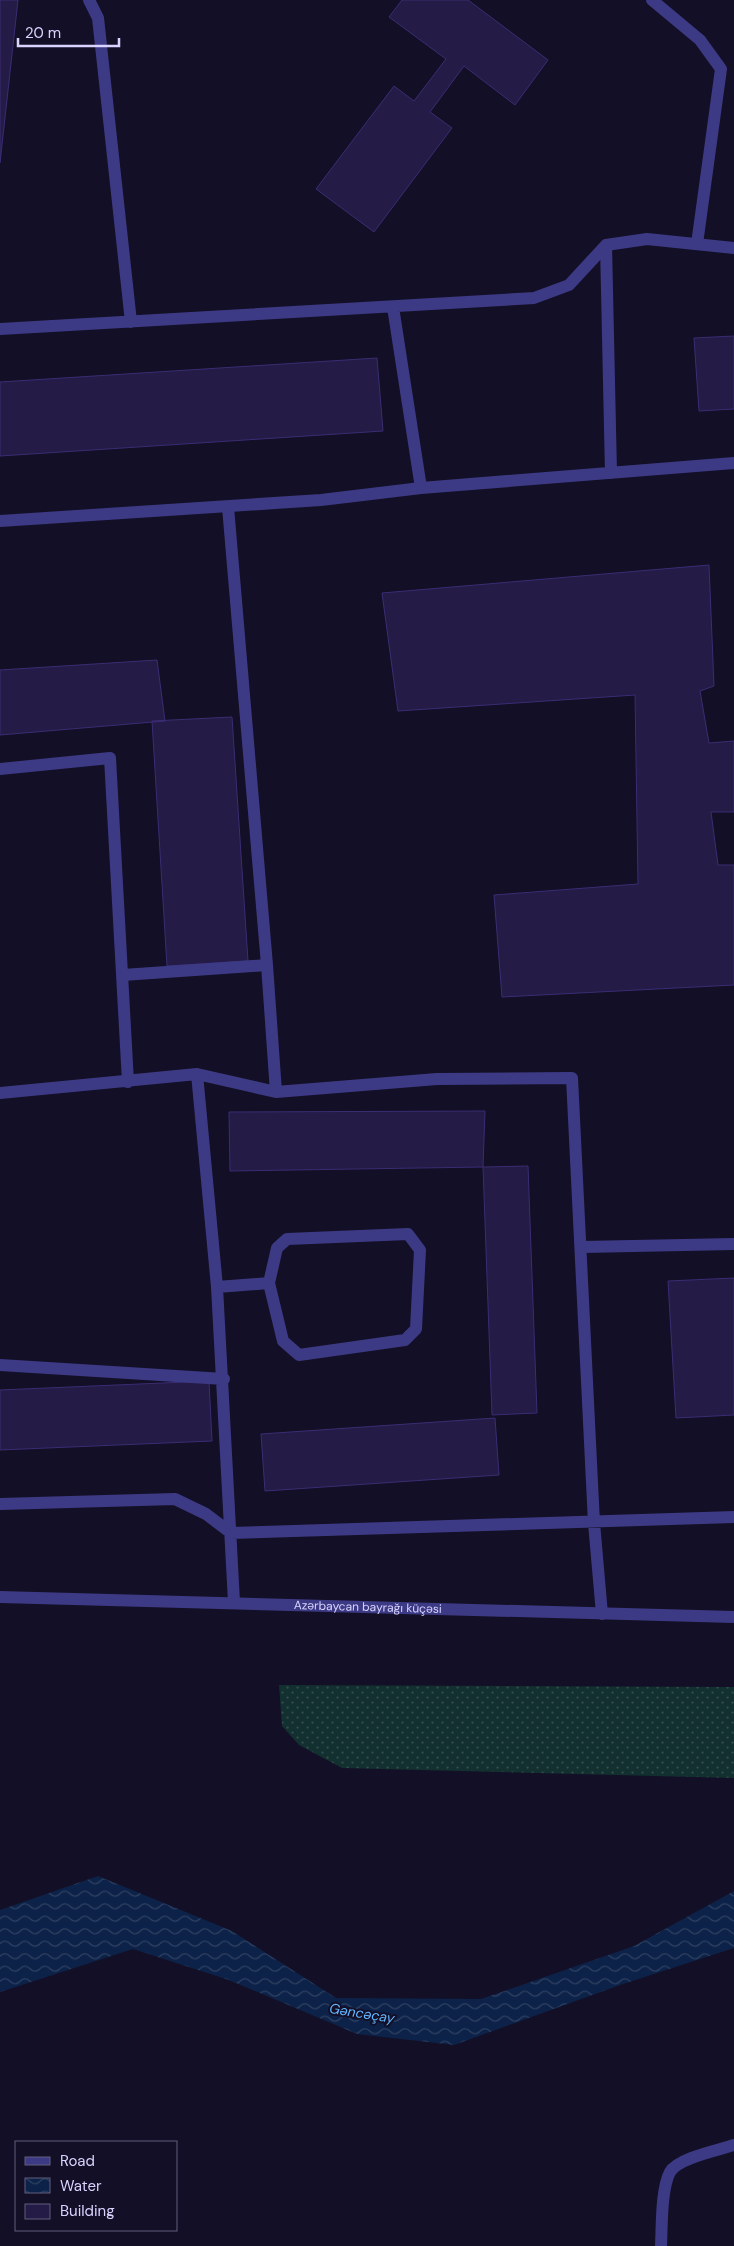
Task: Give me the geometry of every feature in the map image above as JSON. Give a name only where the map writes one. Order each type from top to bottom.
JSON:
[{"type":"street","points":[[89,0],[98,18],[131,322]]},
{"type":"street","points":[[652,0],[700,40],[720,69],[697,244]]},
{"type":"street","points":[[0,329],[534,298],[569,285],[606,245],[647,239],[734,248]]},
{"type":"street","points":[[606,245],[611,473]]},
{"type":"street","points":[[393,307],[421,488]]},
{"type":"street","points":[[0,521],[321,500],[421,488],[734,463]]},
{"type":"street","points":[[228,507],[276,1092]]},
{"type":"street","points":[[0,769],[110,758],[128,1082]]},
{"type":"street","points":[[123,975],[267,966]]},
{"type":"street","points":[[197,1074],[224,1379],[234,1602]]},
{"type":"street","points":[[0,1093],[197,1074],[276,1092],[436,1079],[572,1078],[582,1247],[594,1523],[602,1614]]},
{"type":"street","points":[[408,1234],[420,1250],[416,1329],[405,1340],[299,1355],[283,1341],[269,1283],[277,1248],[287,1239],[408,1234]]},
{"type":"street","points":[[582,1247],[734,1244]]},
{"type":"street","points":[[217,1287],[269,1283]]},
{"type":"street","points":[[0,1365],[224,1379]]},
{"type":"street","points":[[0,1504],[175,1499],[206,1514],[231,1533],[734,1518]]},
{"type":"street","name":"Azərbaycan bayrağı küçəsi","points":[[0,1597],[734,1617]]},
{"type":"street","points":[[660,2246],[666,2190],[670,2172],[680,2163],[734,2145]]},
{"type":"green space","points":[[279,1685],[734,1687],[734,1778],[342,1768],[299,1745],[282,1726]]},
{"type":"water","name":"Gəncəçay","points":[[98,1876],[232,1931],[336,1998],[481,1999],[634,1946],[734,1891],[734,1948],[620,1985],[454,2045],[357,2034],[229,1980],[133,1949],[0,1992],[0,1910]]},
{"type":"building","points":[[0,0],[18,0],[0,163]]},
{"type":"building","points":[[402,0],[468,0],[548,60],[515,105],[464,66],[430,112],[452,128],[374,232],[316,189],[394,86],[414,101],[446,59],[389,17]]},
{"type":"building","points":[[734,336],[734,409],[699,411],[694,338]]},
{"type":"building","points":[[377,358],[383,431],[0,456],[0,382]]},
{"type":"building","points":[[709,565],[714,686],[700,691],[709,743],[734,741],[734,812],[711,812],[718,865],[734,865],[734,985],[502,997],[494,895],[638,884],[635,695],[398,711],[382,593]]},
{"type":"building","points":[[157,660],[165,721],[0,735],[0,670]]},
{"type":"building","points":[[232,717],[248,961],[167,966],[152,721]]},
{"type":"building","points":[[485,1111],[483,1167],[230,1171],[229,1112]]},
{"type":"building","points":[[528,1166],[537,1413],[492,1415],[483,1167]]},
{"type":"building","points":[[734,1278],[734,1415],[676,1418],[668,1281]]},
{"type":"building","points":[[209,1381],[212,1441],[0,1450],[0,1390]]},
{"type":"building","points":[[495,1418],[499,1475],[265,1491],[261,1434]]}]
